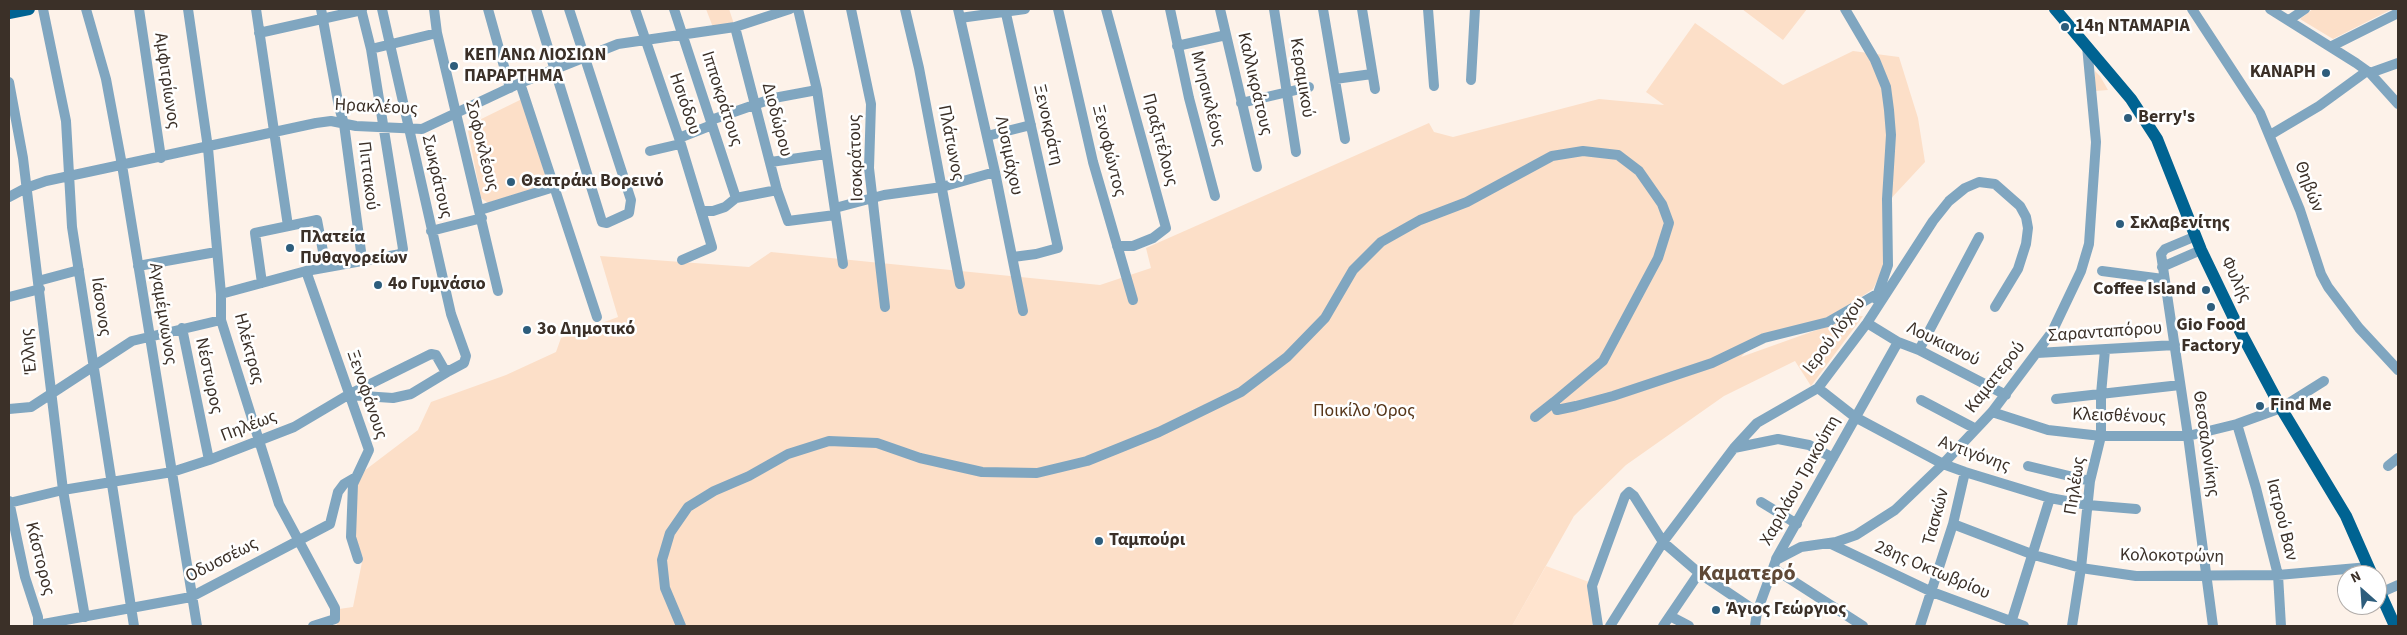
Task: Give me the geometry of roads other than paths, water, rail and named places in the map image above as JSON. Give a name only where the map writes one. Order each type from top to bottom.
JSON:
[{"type":"main road","points":[[9,13],[28,9]]},
{"type":"main road","name":"Φυλής","points":[[2055,9],[2131,98],[2152,130],[2164,152],[2201,250],[2239,329],[2281,408],[2346,516],[2367,565]]},
{"type":"main road","points":[[2387,608],[2395,626]]},
{"type":"street","name":"Ιάσονος","points":[[43,9],[66,121],[72,227],[92,367],[134,626]]},
{"type":"street","name":"Αγαμέμνωνος","points":[[86,9],[106,79],[122,165],[148,336],[197,626]]},
{"type":"street","name":"Αμφιτρίωνος","points":[[139,9],[161,158]]},
{"type":"street","name":"Ηλέκτρας","points":[[188,9],[208,148],[221,294],[221,320],[276,497],[297,540],[335,608],[336,620],[313,626]]},
{"type":"street","points":[[256,9],[288,226]]},
{"type":"street","points":[[221,294],[306,271],[362,259],[372,260],[400,254],[403,250],[371,49],[362,9],[322,14],[259,33]]},
{"type":"street","name":"Σωκράτους","points":[[382,9],[451,314],[464,351],[464,363],[449,372]]},
{"type":"street","name":"Σοφοκλέους","points":[[434,9],[437,33],[498,291]]},
{"type":"street","points":[[488,9],[510,88]]},
{"type":"street","points":[[536,9],[602,222],[613,222],[629,214],[632,200],[569,9]]},
{"type":"street","name":"Ησιόδου","points":[[635,9],[712,247],[682,260]]},
{"type":"street","name":"Ιπποκράτους","points":[[674,9],[736,198]]},
{"type":"street","name":"Ηρακλέους","points":[[9,197],[26,188],[70,175],[161,158],[331,121],[384,128],[422,129],[520,83],[618,44],[735,27],[767,12],[790,9]]},
{"type":"street","points":[[798,9],[817,90],[843,264]]},
{"type":"street","name":"Ισοκράτους","points":[[851,9],[871,104],[869,168],[874,198],[885,307]]},
{"type":"street","name":"Πλάτωνος","points":[[904,9],[919,68],[960,284]]},
{"type":"street","points":[[959,13],[1025,9]]},
{"type":"street","name":"Ξενοφώντος","points":[[1058,9],[1093,162],[1133,300]]},
{"type":"street","name":"Πραξιτέλους","points":[[1106,9],[1166,228],[1153,238],[1133,246],[1117,246]]},
{"type":"street","name":"Μνησικλέους","points":[[1170,9],[1177,46],[1214,196]]},
{"type":"street","name":"Καλλικράτους","points":[[1220,9],[1257,167]]},
{"type":"street","name":"Κεραμικού","points":[[1274,9],[1296,152]]},
{"type":"street","points":[[1323,9],[1346,139]]},
{"type":"street","points":[[1362,9],[1374,89]]},
{"type":"street","points":[[1428,9],[1434,86]]},
{"type":"street","points":[[1471,80],[1475,9]]},
{"type":"street","points":[[1845,9],[1875,60],[1886,87],[1890,110],[1888,258],[1878,294],[1867,323]]},
{"type":"street","name":"Θηβών","points":[[2192,9],[2245,89],[2270,135],[2300,210],[2321,274],[2343,309],[2398,370]]},
{"type":"street","points":[[2270,9],[2332,46],[2368,72],[2398,104]]},
{"type":"street","points":[[2289,20],[2305,9]]},
{"type":"street","name":"Ξενοκράτη","points":[[1005,10],[1058,248],[1036,254],[1012,257]]},
{"type":"street","name":"Λυσιμάχου","points":[[959,13],[995,172],[1023,310]]},
{"type":"street","points":[[2332,46],[2398,13]]},
{"type":"street","name":"Πιττακού","points":[[322,14],[338,107],[344,124],[362,259]]},
{"type":"street","name":"Διοδώρου","points":[[735,27],[777,190],[788,221],[835,212]]},
{"type":"street","points":[[371,49],[437,33]]},
{"type":"street","points":[[1177,46],[1226,35]]},
{"type":"street","name":"Καματερού","points":[[1774,564],[1801,547],[1829,543],[1856,535],[1874,526],[1894,510],[1943,464],[1992,412],[2052,332],[2084,264],[2089,244],[2096,142],[2087,45]]},
{"type":"street","points":[[2270,135],[2319,106],[2368,72],[2398,63]]},
{"type":"street","points":[[1335,79],[1372,74]]},
{"type":"street","name":"Έλλης","points":[[9,82],[12,120],[23,158],[63,490],[85,617]]},
{"type":"street","points":[[520,83],[597,318]]},
{"type":"street","points":[[1241,103],[1288,94],[1309,87]]},
{"type":"street","points":[[650,152],[679,141],[711,123],[755,105],[774,98],[817,90]]},
{"type":"street","points":[[987,136],[1031,125]]},
{"type":"street","points":[[681,626],[665,588],[662,560],[670,533],[688,507],[714,490],[749,476],[788,454],[829,441],[877,443],[920,458],[982,472],[1038,473],[1087,461],[1159,432],[1241,392],[1286,357],[1325,318],[1353,270],[1381,242],[1420,220],[1467,202],[1552,156],[1583,151],[1618,155],[1639,172],[1662,204],[1669,223],[1658,258],[1627,320],[1603,361],[1535,417]]},
{"type":"street","points":[[771,162],[826,154]]},
{"type":"street","points":[[835,212],[874,198],[942,187],[995,172]]},
{"type":"street","name":"Ιερού Λόχου","points":[[1610,626],[1663,542],[1734,448],[1757,423],[1818,388],[1867,323],[1933,221],[1964,188],[1980,182],[1994,184],[2020,206],[2026,217],[2028,228],[2026,244],[2018,269],[1995,307]]},
{"type":"street","points":[[431,230],[554,187]]},
{"type":"street","points":[[701,211],[713,211],[726,207],[736,198],[777,190]]},
{"type":"street","points":[[262,283],[255,233],[317,220],[326,267]]},
{"type":"street","name":"Θεσσαλονίκης","points":[[2196,236],[2163,251],[2161,254],[2163,279],[2188,436],[2213,626]]},
{"type":"street","points":[[1919,350],[1979,237]]},
{"type":"street","points":[[2162,267],[2201,250]]},
{"type":"street","points":[[138,266],[216,252]]},
{"type":"street","points":[[9,297],[79,270]]},
{"type":"street","name":"Ξενοφάνους","points":[[306,271],[348,395],[369,450],[353,484],[351,537],[358,559]]},
{"type":"street","points":[[2102,271],[2163,279]]},
{"type":"street","points":[[1554,402],[1557,410],[1669,378],[1712,363],[1764,338],[1828,322],[1878,294]]},
{"type":"street","points":[[9,409],[31,407],[132,341],[221,320]]},
{"type":"street","name":"Λουκιανού","points":[[1867,323],[1898,342],[1919,350],[2006,395]]},
{"type":"street","name":"Νέστωρος","points":[[182,328],[209,460]]},
{"type":"street","name":"Χαριλάου Τρικούπη","points":[[1774,564],[1834,458],[1854,417],[1898,342]]},
{"type":"street","name":"Σαρανταπόρου","points":[[2037,353],[2175,345]]},
{"type":"street","name":"Πηλέως","points":[[2072,626],[2081,568],[2090,482],[2101,436],[2101,394],[2105,350]]},
{"type":"street","name":"Πηλέως","points":[[9,502],[63,490],[172,472],[209,460],[294,427],[348,395],[431,354],[436,355],[444,369],[449,372]]},
{"type":"street","points":[[348,395],[393,398],[411,394],[449,372]]},
{"type":"street","name":"Κλεισθένους","points":[[1992,412],[2048,430],[2101,436],[2188,436],[2237,424],[2281,408],[2324,381]]},
{"type":"street","points":[[2056,400],[2180,385]]},
{"type":"street","name":"Αντιγόνης","points":[[1818,388],[1854,417],[1943,464],[2050,498],[2088,505],[2136,509]]},
{"type":"street","points":[[1922,400],[1976,429]]},
{"type":"street","name":"Ιατρού Βαν","points":[[2237,424],[2256,488],[2278,575],[2282,626]]},
{"type":"street","points":[[1734,448],[1778,439],[1808,445],[1834,458]]},
{"type":"street","points":[[2388,466],[2398,458]]},
{"type":"street","points":[[2028,466],[2090,482]]},
{"type":"street","name":"Τασκών","points":[[1920,626],[1953,524],[1965,472]]},
{"type":"street","name":"Οδυσσέως","points":[[38,625],[131,609],[191,596],[330,524],[338,492],[344,484],[356,477]]},
{"type":"street","points":[[1598,626],[1592,586],[1625,496],[1629,492],[1634,496],[1663,542],[1699,572],[1757,612]]},
{"type":"street","points":[[2011,624],[2034,555],[2050,498]]},
{"type":"street","name":"Κάστορος","points":[[9,502],[38,625]]},
{"type":"street","points":[[1761,502],[1797,524]]},
{"type":"street","name":"Κολοκοτρώνη","points":[[1953,524],[2034,555],[2081,568],[2136,576],[2278,575],[2337,572]]},
{"type":"street","name":"28ης Οκτωβρίου","points":[[1829,543],[1932,592],[2011,624],[2024,626]]},
{"type":"street","points":[[1755,626],[1757,612],[1774,564],[1863,626]]},
{"type":"street","points":[[1663,626],[1699,572]]},
{"type":"street","points":[[1670,616],[1689,626]]},
{"type":"place","name":"14η ΝΤΑΜΑΡΙΑ","points":[[2065,27]]},
{"type":"place","name":"ΚΕΠ ΑΝΩ ΛΙΟΣΙΩΝ ΠΑΡΑΡΤΗΜΑ","points":[[454,66]]},
{"type":"place","name":"ΚΑΝΑΡΗ","points":[[2326,73]]},
{"type":"place","name":"Berry's","points":[[2128,118]]},
{"type":"place","name":"Θεατράκι Βορεινό","points":[[511,182]]},
{"type":"place","name":"Σκλαβενίτης","points":[[2120,224]]},
{"type":"place","name":"Πλατεία Πυθαγορείων","points":[[290,248]]},
{"type":"place","name":"4ο Γυμνάσιο","points":[[378,285]]},
{"type":"place","name":"Coffee Island","points":[[2206,290]]},
{"type":"place","name":"Gio Food Factory","points":[[2211,307]]},
{"type":"place","name":"3ο Δημοτικό","points":[[527,330]]},
{"type":"place","name":"Find Me","points":[[2260,406]]},
{"type":"place","name":"Ταμπούρι","points":[[1099,541]]},
{"type":"place","name":"Άγιος Γεώργιος","points":[[1716,610]]},
{"type":"district","name":"Καματερό","points":[[1747,575]]},
{"type":"park label","name":"Ποικίλο Όρος","points":[[1364,412]]}]
